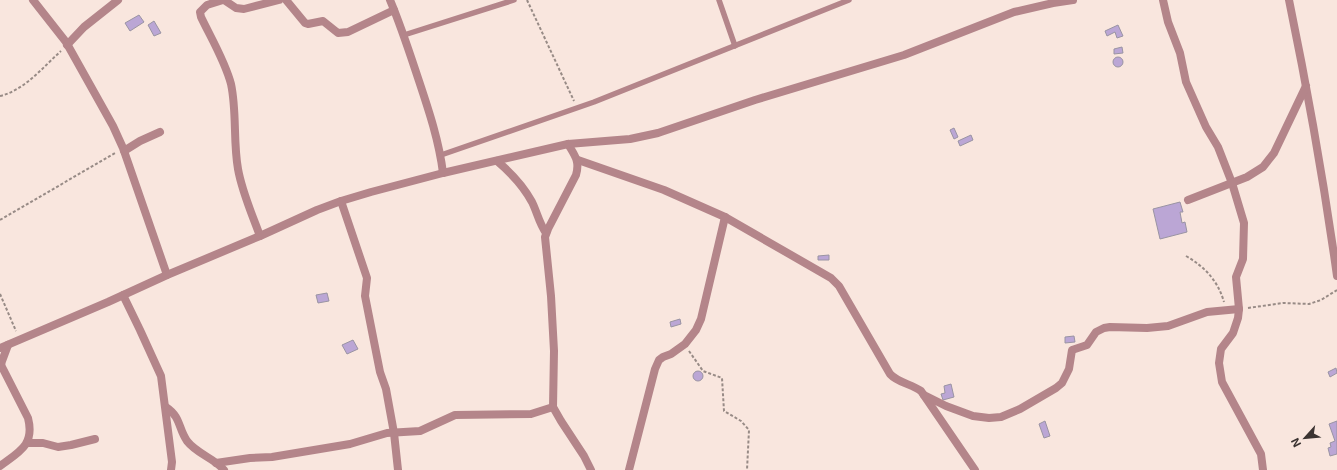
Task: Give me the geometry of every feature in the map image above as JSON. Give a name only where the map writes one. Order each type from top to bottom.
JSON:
[{"type":"street","points":[[33,0],[67,45],[113,126],[124,150],[167,275]]},
{"type":"street","points":[[67,45],[84,27],[118,0]]},
{"type":"street","points":[[260,236],[238,170],[233,99],[230,83],[200,12],[204,7],[223,0],[236,8],[244,9],[279,0]]},
{"type":"street","points":[[286,0],[304,23],[308,24],[323,21],[338,33],[348,32],[394,10]]},
{"type":"street","points":[[390,0],[404,35],[435,130],[441,155],[443,173]]},
{"type":"street","points":[[0,466],[23,450],[30,435],[31,428],[28,418],[1,364],[4,347],[167,275],[341,201],[443,173],[568,144],[630,139],[658,133],[755,100],[904,55],[1014,12],[1073,0]]},
{"type":"street","points":[[1163,0],[1168,22],[1180,53],[1186,82],[1206,127],[1218,147],[1232,183],[1244,223],[1243,259],[1236,277],[1239,309],[1238,318],[1233,332],[1219,354],[1220,375],[1228,395],[1261,454],[1263,470]]},
{"type":"street","points":[[1289,0],[1306,86],[1328,213],[1337,276]]},
{"type":"street","points":[[1188,200],[1247,177],[1257,171],[1268,161],[1274,153],[1306,86]]},
{"type":"street","points":[[124,150],[160,132]]},
{"type":"street","points":[[568,144],[578,160],[576,175],[546,233],[554,351],[553,407],[561,422],[584,456],[591,470]]},
{"type":"street","points":[[578,160],[664,190],[725,217],[783,249],[836,282],[856,313],[890,374],[896,379],[918,389],[924,395],[974,470]]},
{"type":"street","points":[[497,161],[529,196],[539,221],[546,233]]},
{"type":"street","points":[[341,201],[367,278],[365,296],[380,372],[386,389],[394,433],[398,470]]},
{"type":"street","points":[[629,470],[653,376],[659,360],[685,344],[696,330],[701,319],[725,217]]},
{"type":"street","points":[[123,295],[161,376],[172,462],[171,470]]},
{"type":"street","points":[[924,395],[946,406],[973,416],[990,418],[1002,417],[1020,409],[1062,383],[1069,369],[1072,350],[1087,345],[1099,330],[1110,327],[1147,328],[1175,325],[1199,314],[1226,309],[1239,309]]},
{"type":"street","points":[[166,407],[175,414],[187,441],[224,470]]},
{"type":"street","points":[[216,463],[250,458],[288,455],[350,444],[387,433],[420,431],[454,415],[530,414],[553,407]]},
{"type":"street","points":[[27,443],[43,443],[58,447],[95,439]]},
{"type":"lane","points":[[404,35],[514,0]]},
{"type":"lane","points":[[719,0],[735,46]]},
{"type":"lane","points":[[441,155],[577,108],[849,0]]},
{"type":"path","points":[[527,0],[577,108]]},
{"type":"path","points":[[0,96],[16,90],[25,84],[67,45]]},
{"type":"path","points":[[0,220],[124,150]]},
{"type":"path","points":[[1186,256],[1199,263],[1214,279],[1220,290],[1226,309]]},
{"type":"path","points":[[1239,309],[1283,303],[1309,304],[1321,300],[1337,290]]},
{"type":"path","points":[[0,294],[19,340]]},
{"type":"path","points":[[685,344],[703,371],[722,378],[724,411],[741,421],[749,430],[747,470]]},
{"type":"building","points":[[139,15],[144,22],[130,31],[125,23]]},
{"type":"building","points":[[154,21],[161,33],[154,36],[148,25]]},
{"type":"building","points":[[1118,25],[1123,36],[1117,38],[1115,32],[1107,36],[1105,31]]},
{"type":"building","points":[[1122,47],[1123,53],[1114,54],[1114,49]]},
{"type":"building","points":[[1116,57],[1120,57],[1122,58],[1122,66],[1116,67],[1113,64],[1113,60]]},
{"type":"building","points":[[954,128],[958,137],[954,139],[950,130]]},
{"type":"building","points":[[971,135],[973,140],[960,146],[958,141]]},
{"type":"building","points":[[1180,202],[1183,212],[1180,212],[1182,223],[1185,222],[1187,232],[1160,239],[1153,209]]},
{"type":"building","points":[[829,255],[829,260],[818,260],[818,256]]},
{"type":"building","points":[[327,293],[329,301],[318,303],[316,295]]},
{"type":"building","points":[[680,319],[681,324],[671,327],[670,322]]},
{"type":"building","points":[[1074,336],[1075,342],[1065,343],[1065,337]]},
{"type":"building","points":[[353,340],[358,349],[347,354],[342,345]]},
{"type":"building","points":[[1336,368],[1337,373],[1330,377],[1328,372]]},
{"type":"building","points":[[696,371],[700,371],[702,372],[702,380],[696,381],[693,378],[693,374]]},
{"type":"building","points":[[951,384],[954,397],[943,400],[941,394],[945,393],[944,386]]},
{"type":"building","points":[[1045,421],[1050,436],[1044,438],[1039,424]]},
{"type":"building","points":[[1337,421],[1337,454],[1330,456],[1328,448],[1331,447],[1330,443],[1335,441],[1329,424]]}]
